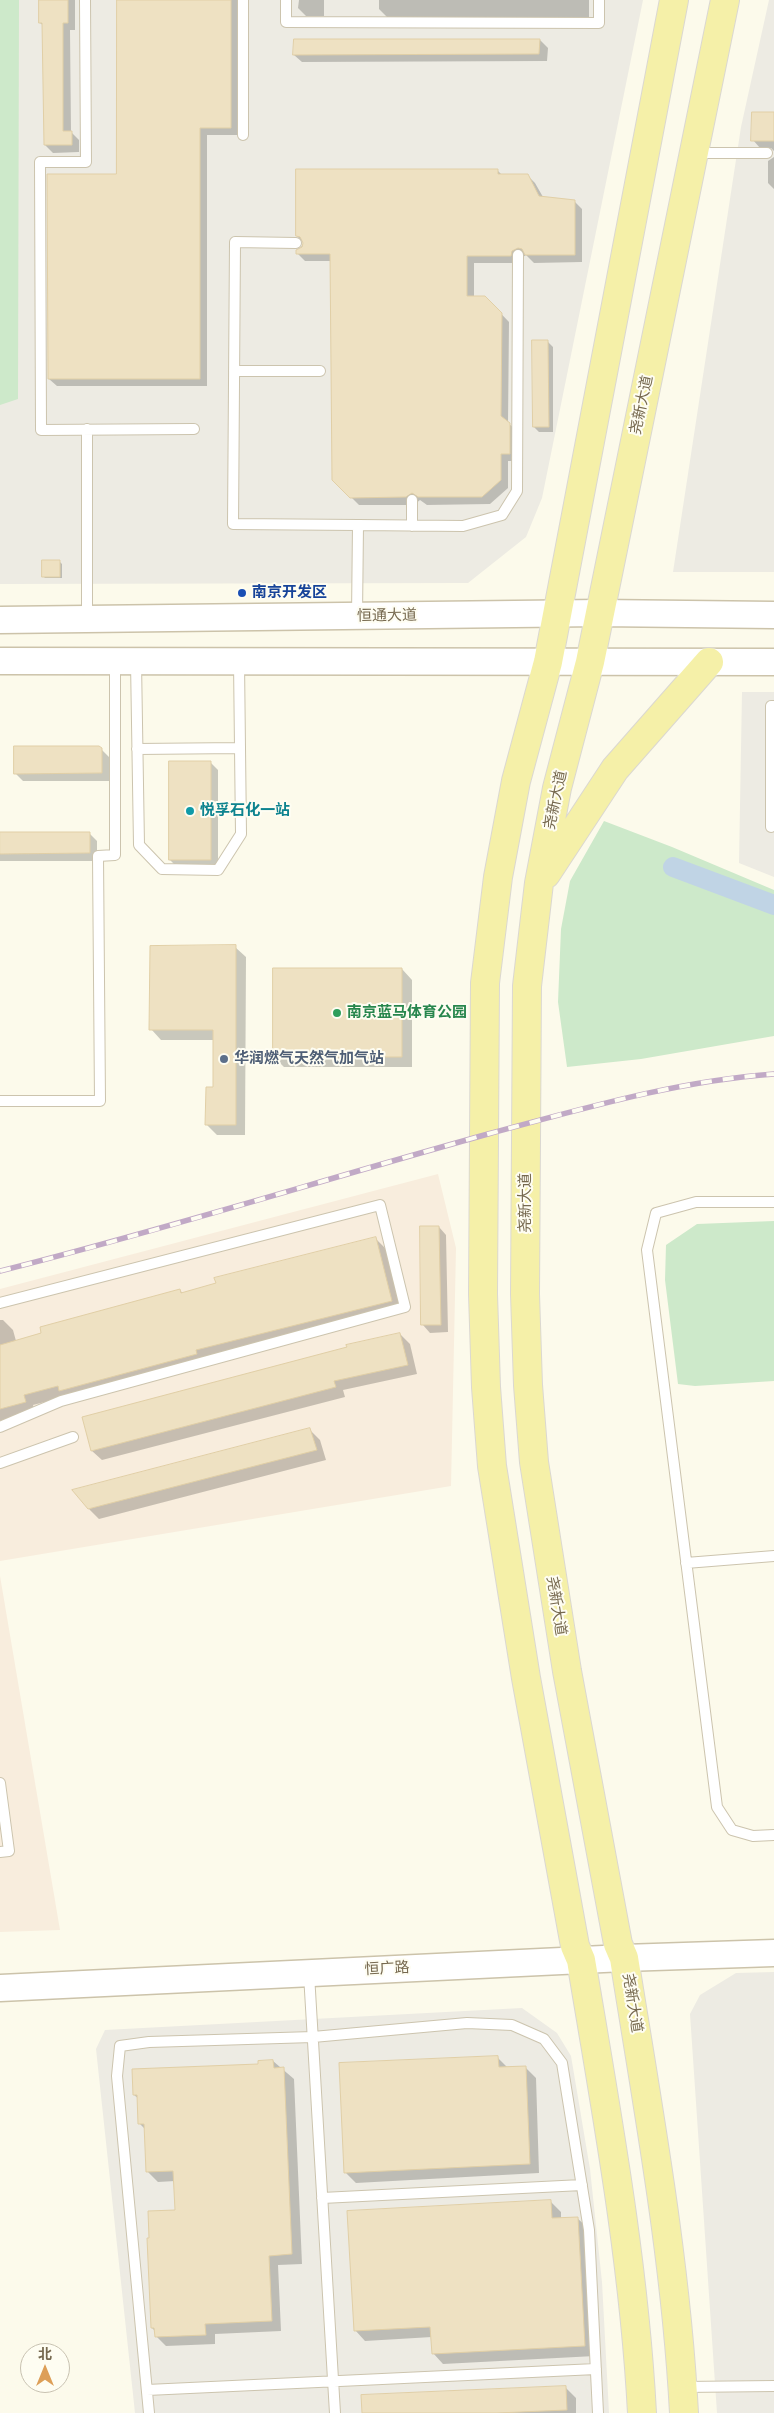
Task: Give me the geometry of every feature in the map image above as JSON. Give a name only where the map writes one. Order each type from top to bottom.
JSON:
[{"type":"main road","points":[[642,2413],[640,2372],[624,2232],[578,1953],[502,1535],[492,1466],[483,1294],[485,983],[498,877],[516,781],[548,662],[674,0]]},
{"type":"main road","name":"尧新大道","points":[[683,2400],[666,2226],[621,1951],[567,1671],[534,1462],[528,1385],[525,1294],[527,986],[540,883],[557,788],[590,662],[725,0]]},
{"type":"main road","name":"恒通大道","points":[[0,620],[600,613],[774,615]]},
{"type":"main road","points":[[0,661],[774,662]]},
{"type":"main road","points":[[540,883],[615,769],[709,662]]},
{"type":"main road","name":"恒广路","points":[[0,1970],[578,1953],[774,1938]]},
{"type":"main road","name":"恒广路","points":[[621,1951],[774,1953]]},
{"type":"main road","name":"恒广路","points":[[0,1988],[309,1973],[578,1953]]},
{"type":"lane","points":[[85,0],[86,162],[40,162],[41,430],[194,429]]},
{"type":"lane","points":[[243,0],[244,135]]},
{"type":"lane","points":[[286,0],[286,22],[599,23],[599,0]]},
{"type":"lane","points":[[694,153],[767,153]]},
{"type":"lane","points":[[296,243],[235,242],[233,524],[463,526],[502,515],[517,491],[518,256]]},
{"type":"lane","points":[[234,371],[320,371]]},
{"type":"lane","points":[[87,430],[87,620]]},
{"type":"lane","points":[[412,500],[412,526]]},
{"type":"lane","points":[[357,616],[358,525]]},
{"type":"lane","points":[[126,661],[137,749],[139,845],[162,869],[218,870],[240,834],[239,662]]},
{"type":"lane","points":[[0,1101],[100,1101],[98,856],[115,855],[126,661]]},
{"type":"lane","points":[[771,827],[771,706],[774,706]]},
{"type":"lane","points":[[137,749],[240,748]]},
{"type":"lane","points":[[774,1202],[696,1202],[656,1213],[647,1250],[717,1807],[732,1830],[753,1836],[774,1835]]},
{"type":"lane","points":[[0,1303],[380,1205],[405,1307],[61,1401],[0,1427]]},
{"type":"lane","points":[[0,1462],[74,1436]]},
{"type":"lane","points":[[686,1563],[774,1556]]},
{"type":"lane","points":[[0,1783],[9,1851],[0,1852]]},
{"type":"lane","points":[[309,1973],[334,2413]]},
{"type":"lane","points":[[149,2413],[117,2076],[120,2046],[150,2042],[313,2037],[468,2023],[512,2025],[544,2039],[562,2063],[589,2230],[598,2413]]},
{"type":"lane","points":[[322,2198],[582,2185]]},
{"type":"lane","points":[[146,2390],[596,2369]]},
{"type":"lane","points":[[683,2400],[774,2386]]},
{"type":"shaded area","points":[[0,0],[643,0],[542,498],[526,537],[468,583],[0,584]]},
{"type":"shaded area","points":[[769,0],[774,0],[774,572],[673,572],[741,127]]},
{"type":"shaded area","points":[[742,692],[774,692],[774,877],[739,863]]},
{"type":"shaded area","points":[[438,1174],[456,1248],[451,1486],[0,1561],[0,1289]]},
{"type":"shaded area","points":[[0,1576],[60,1930],[0,1932]]},
{"type":"shaded area","points":[[774,1972],[774,2413],[717,2413],[690,2014],[700,1995],[736,1973]]},
{"type":"shaded area","points":[[522,2008],[557,2033],[571,2056],[590,2169],[602,2282],[609,2413],[135,2413],[96,2049],[105,2030]]},
{"type":"green space","points":[[0,0],[19,0],[18,399],[0,405]]},
{"type":"green space","points":[[604,821],[774,890],[774,1036],[641,1059],[567,1067],[558,1002],[561,929],[570,881]]},
{"type":"green space","points":[[774,1221],[774,1381],[695,1386],[678,1384],[665,1280],[666,1245],[697,1224]]},
{"type":"building","points":[[39,0],[68,0],[68,23],[63,23],[63,131],[72,131],[72,145],[44,145],[42,23],[39,23]]},
{"type":"building","points":[[117,0],[231,0],[231,128],[200,128],[200,379],[48,379],[47,174],[116,174]]},
{"type":"building","points":[[294,39],[540,39],[539,54],[293,55]]},
{"type":"building","points":[[752,112],[774,112],[774,141],[751,141]]},
{"type":"building","points":[[296,169],[498,169],[498,174],[528,174],[539,196],[575,200],[575,255],[525,255],[522,249],[518,248],[512,251],[511,256],[467,256],[467,296],[485,296],[502,313],[501,416],[510,423],[510,454],[501,454],[501,480],[482,497],[418,497],[412,493],[406,497],[350,498],[332,480],[330,254],[296,254],[296,250],[302,247],[303,243],[300,237],[296,236]]},
{"type":"building","points":[[532,340],[548,340],[549,427],[533,427]]},
{"type":"building","points":[[42,560],[60,560],[60,577],[42,577]]},
{"type":"building","points":[[14,746],[99,746],[102,748],[102,773],[14,774]]},
{"type":"building","name":"悦孚石化一站","points":[[169,761],[211,761],[211,860],[169,860]]},
{"type":"building","points":[[0,832],[90,832],[90,853],[0,854]]},
{"type":"building","name":"华润燃气天然气加气站","points":[[236,945],[236,1125],[205,1125],[206,1087],[213,1087],[213,1030],[149,1030],[150,946]]},
{"type":"building","name":"南京蓝马体育公园","points":[[273,968],[402,968],[402,1057],[273,1057]]},
{"type":"building","points":[[420,1226],[439,1226],[441,1325],[421,1325]]},
{"type":"building","points":[[376,1237],[392,1301],[196,1350],[197,1354],[59,1391],[58,1386],[24,1395],[26,1402],[0,1409],[0,1345],[41,1333],[40,1327],[180,1289],[181,1293],[216,1283],[214,1278]]},
{"type":"building","points":[[400,1333],[408,1365],[334,1381],[336,1387],[91,1451],[82,1417],[347,1347],[346,1345]]},
{"type":"building","points":[[310,1428],[317,1450],[88,1509],[72,1490]]},
{"type":"building","points":[[498,2056],[499,2067],[526,2066],[530,2164],[344,2173],[339,2063]]},
{"type":"building","points":[[273,2060],[274,2068],[284,2067],[292,2254],[269,2256],[272,2321],[205,2324],[206,2335],[155,2337],[154,2328],[151,2328],[147,2238],[149,2238],[148,2211],[175,2210],[173,2171],[146,2172],[144,2124],[138,2124],[137,2095],[133,2095],[132,2069],[258,2064],[258,2061]]},
{"type":"building","points":[[551,2200],[552,2218],[578,2217],[585,2346],[432,2354],[430,2327],[354,2331],[347,2211]]},
{"type":"building","points":[[566,2386],[567,2410],[497,2413],[362,2413],[361,2395]]},
{"type":"waterway","points":[[673,867],[774,905]]},
{"type":"railway","points":[[0,1271],[123,1239],[427,1151],[594,1106],[665,1089],[774,1074]]},
{"type":"place","name":"南京开发区","points":[[242,593]]},
{"type":"place","name":"悦孚石化一站","points":[[190,811]]},
{"type":"place","name":"南京蓝马体育公园","points":[[337,1013]]},
{"type":"place","name":"华润燃气天然气加气站","points":[[224,1059]]}]
